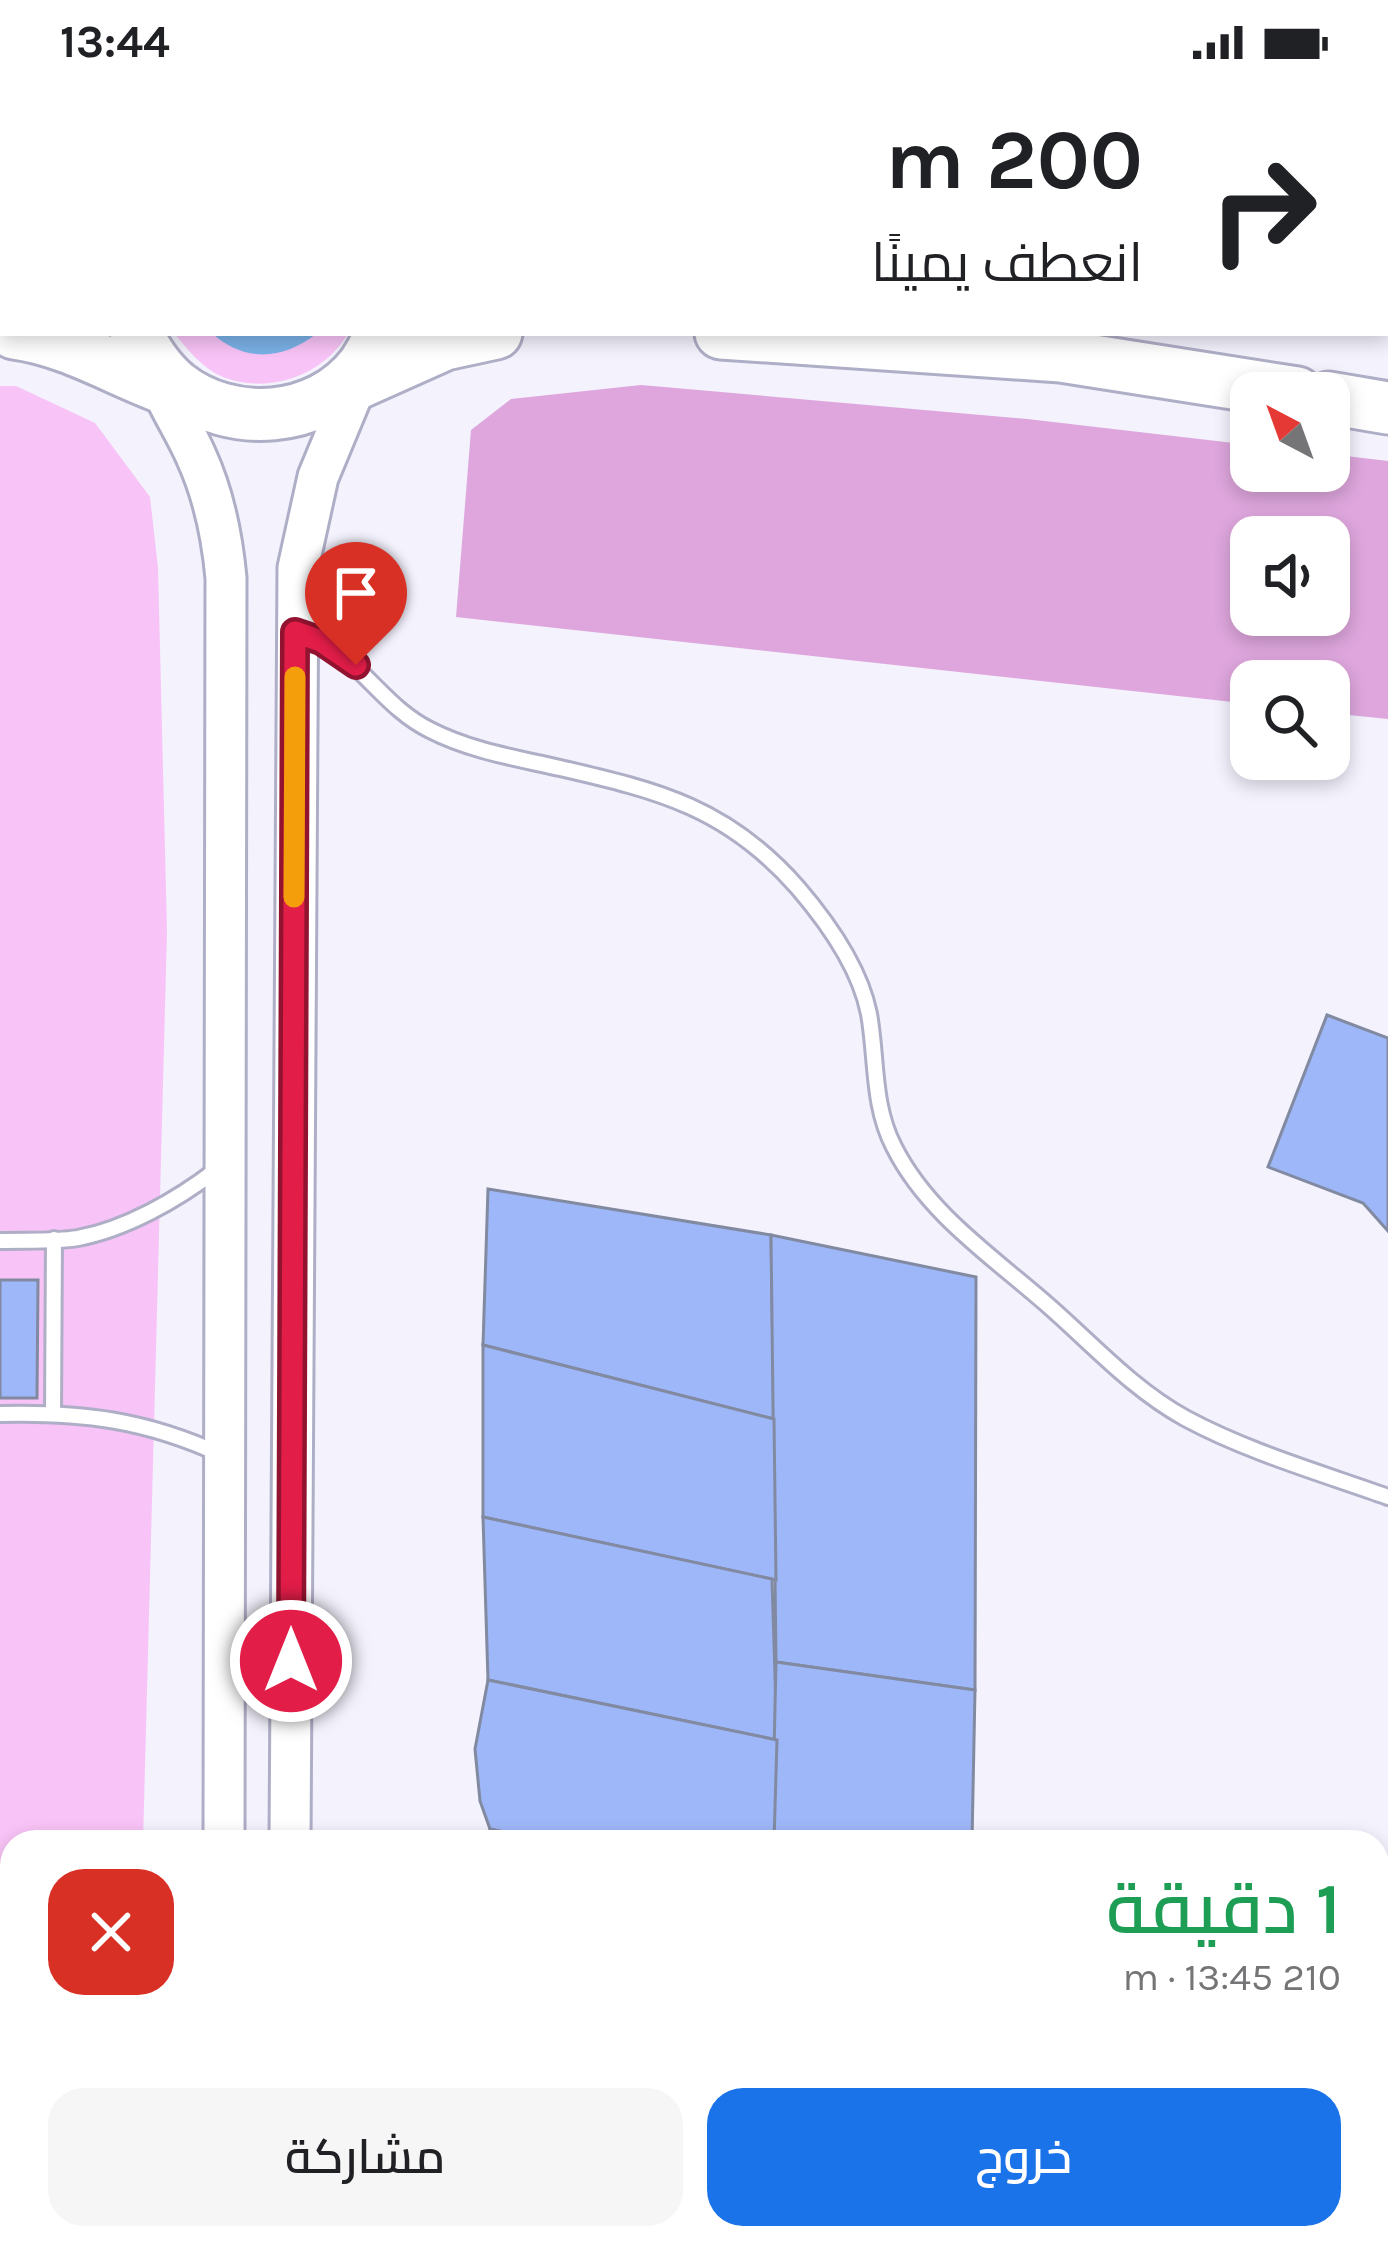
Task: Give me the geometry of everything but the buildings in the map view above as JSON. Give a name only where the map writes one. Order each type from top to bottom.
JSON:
[{"type":"highway","points":[[32,336],[161,370],[245,415],[272,415],[357,370],[482,336]]},
{"type":"highway","points":[[765,336],[1061,356],[1230,382]]},
{"type":"highway","points":[[1350,402],[1388,408]]},
{"type":"main road","points":[[161,370],[209,487],[226,578],[224,1830]]},
{"type":"main road","points":[[290,1830],[295,632],[299,551],[309,506],[357,370]]},
{"type":"lane","points":[[295,632],[342,653],[426,729],[500,756],[685,801],[715,815],[749,840],[799,890],[856,974],[868,1011],[878,1105],[894,1147],[945,1216],[1116,1368],[1184,1417],[1258,1450],[1388,1497]]},
{"type":"lane","points":[[0,1241],[77,1238],[130,1220],[195,1186],[224,1163]]},
{"type":"lane","points":[[53,1413],[54,1239]]},
{"type":"lane","points":[[0,1414],[53,1413],[136,1423],[223,1456]]},
{"type":"shaded area","points":[[177,336],[346,336],[310,370],[276,382],[258,384],[223,377],[196,358]]},
{"type":"shaded area","points":[[641,385],[1027,419],[1230,443],[1230,492],[1350,492],[1350,456],[1388,461],[1388,719],[1350,715],[1350,660],[1230,660],[1230,702],[456,617],[471,430],[511,399]]},
{"type":"shaded area","points":[[0,386],[16,386],[95,423],[150,497],[158,568],[167,931],[143,1830],[0,1830]]},
{"type":"water","points":[[216,336],[313,336],[278,353],[251,353]]},
{"type":"slow traffic","points":[[294,897],[295,677]]},
{"type":"route","points":[[291,1661],[295,632],[321,641],[356,665]]}]
